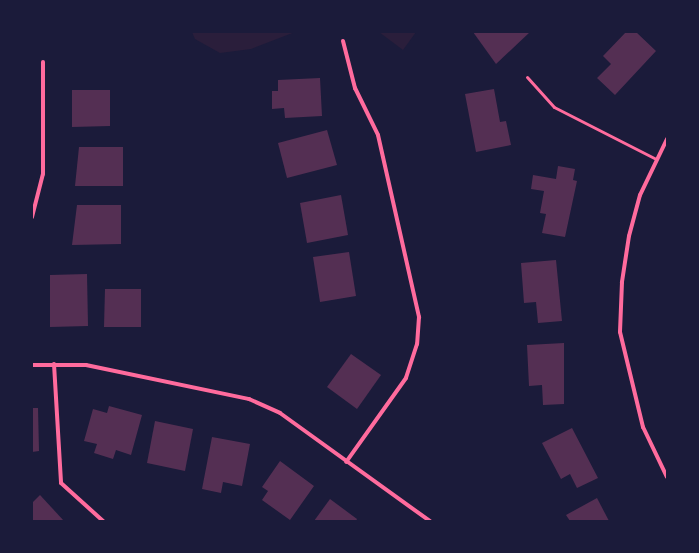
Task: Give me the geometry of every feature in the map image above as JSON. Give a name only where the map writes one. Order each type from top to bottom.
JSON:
[{"type":"street","points":[[343,41],[355,88],[378,135],[419,317],[417,344],[406,378],[346,462]]},
{"type":"street","points":[[32,217],[43,174],[43,62]]},
{"type":"street","points":[[667,139],[656,159],[629,236],[622,282],[620,332],[643,427],[667,477]]},
{"type":"street","points":[[54,364],[61,484],[103,521]]},
{"type":"street","points":[[32,365],[86,365],[249,400],[280,413],[346,462],[430,521]]},
{"type":"lane","points":[[527,77],[554,108],[656,159]]},
{"type":"shaded area","points":[[192,32],[295,32],[251,49],[220,53],[195,39]]},
{"type":"shaded area","points":[[379,32],[416,32],[403,50]]},
{"type":"building","points":[[473,32],[530,32],[496,64]]},
{"type":"building","points":[[626,32],[636,32],[656,51],[615,95],[597,78],[611,64],[603,56]]},
{"type":"building","points":[[320,78],[322,116],[285,118],[284,108],[272,109],[272,91],[278,91],[278,80]]},
{"type":"building","points":[[494,89],[500,122],[506,121],[511,145],[476,152],[465,94]]},
{"type":"building","points":[[72,90],[110,90],[110,126],[72,127]]},
{"type":"building","points":[[327,130],[337,165],[287,178],[278,143]]},
{"type":"building","points":[[79,147],[123,147],[123,186],[75,186]]},
{"type":"building","points":[[558,166],[575,169],[573,180],[577,181],[565,237],[542,233],[546,214],[540,213],[544,191],[531,189],[533,175],[556,179]]},
{"type":"building","points":[[341,195],[348,235],[307,243],[300,203]]},
{"type":"building","points":[[77,205],[121,205],[121,244],[72,245]]},
{"type":"building","points":[[349,252],[356,296],[320,302],[313,257]]},
{"type":"building","points":[[556,260],[562,321],[538,323],[536,302],[524,303],[521,263]]},
{"type":"building","points":[[87,274],[88,326],[50,327],[50,275]]},
{"type":"building","points":[[105,289],[141,289],[141,327],[104,327]]},
{"type":"building","points":[[564,343],[564,404],[543,405],[542,385],[529,386],[527,345]]},
{"type":"building","points":[[351,354],[381,375],[357,409],[327,387]]},
{"type":"building","points":[[109,406],[142,415],[131,455],[116,450],[113,459],[94,453],[97,444],[84,441],[93,409],[107,413]]},
{"type":"building","points":[[32,408],[38,408],[39,451],[32,452]]},
{"type":"building","points":[[155,421],[193,429],[185,471],[147,463]]},
{"type":"building","points":[[572,428],[598,478],[577,488],[570,474],[561,479],[542,443]]},
{"type":"building","points":[[212,437],[250,444],[242,486],[223,482],[221,493],[202,489]]},
{"type":"building","points":[[280,461],[314,486],[290,520],[262,500],[268,491],[262,487]]},
{"type":"building","points":[[40,495],[64,521],[32,521],[32,503]]},
{"type":"building","points":[[597,498],[609,521],[570,521],[566,515]]},
{"type":"building","points":[[330,499],[357,519],[356,521],[314,521]]}]
